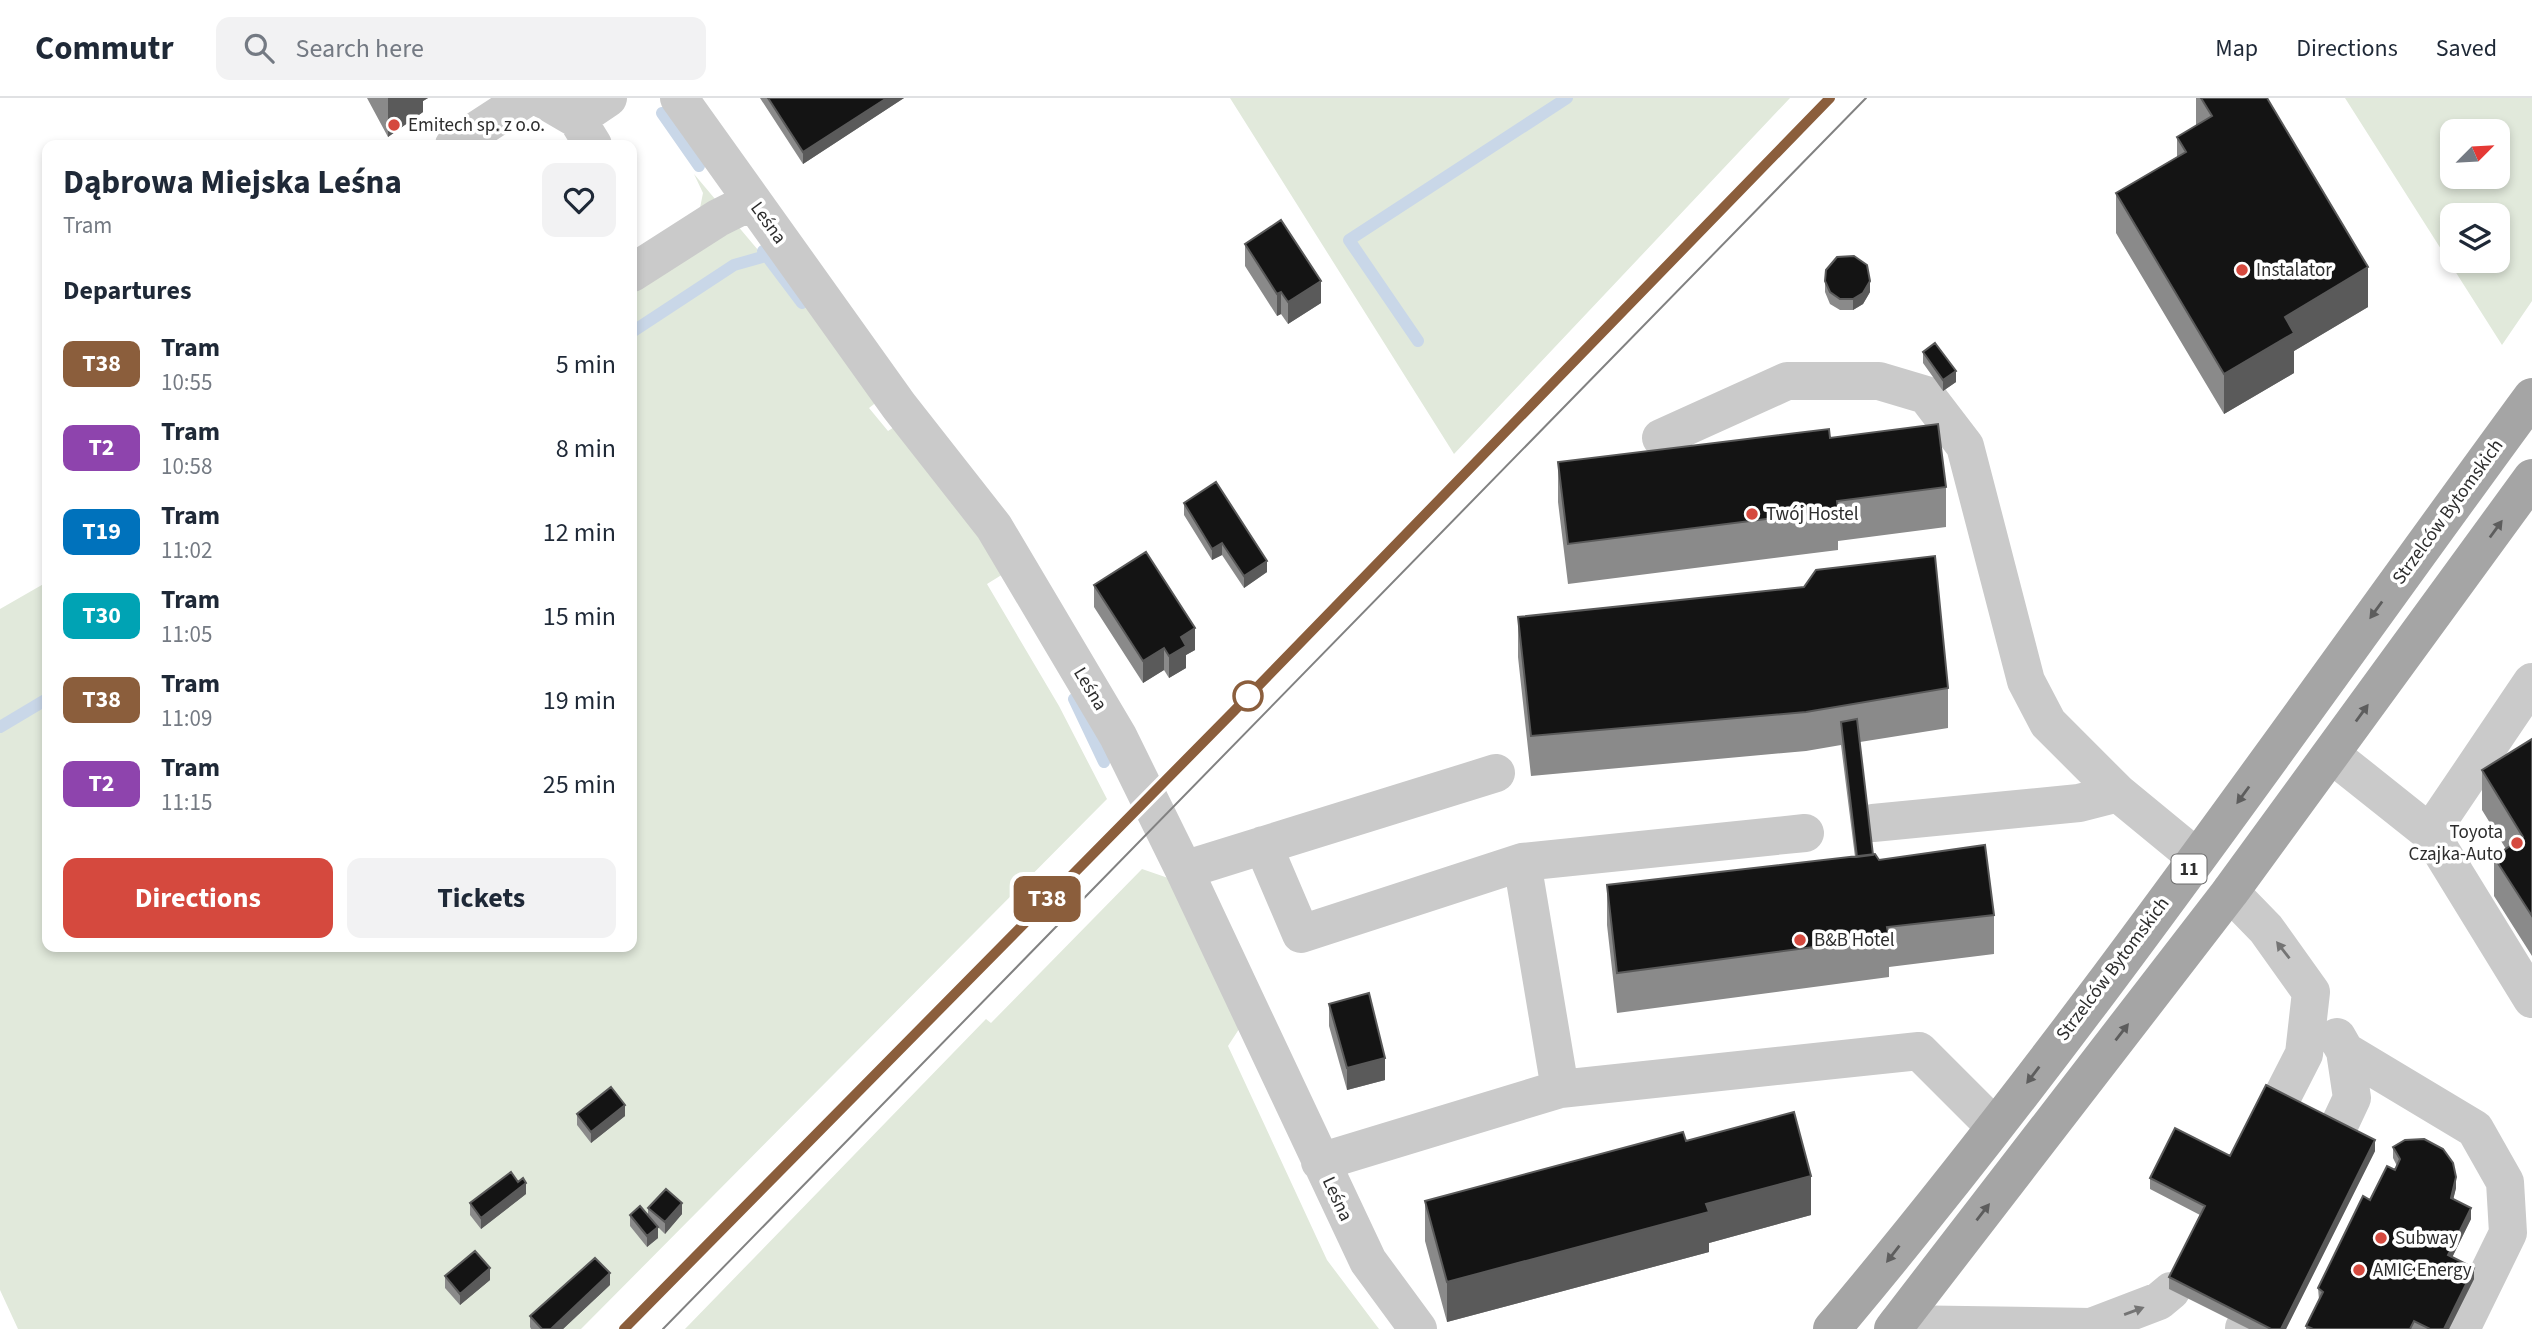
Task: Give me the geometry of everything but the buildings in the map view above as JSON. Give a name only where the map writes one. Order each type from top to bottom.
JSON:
[{"type":"main road","name":"Strzelców Bytomskich","points":[[1832,1329],[1994,1126],[2197,858],[2532,397]]},
{"type":"main road","name":"11","points":[[1895,1326],[2230,892],[2532,478]]},
{"type":"street","points":[[462,140],[526,98]]},
{"type":"street","points":[[541,98],[585,132],[608,98]]},
{"type":"street","name":"Leśna","points":[[679,98],[900,405],[994,527],[1118,736],[1368,1261],[1418,1329]]},
{"type":"street","points":[[637,270],[718,218],[752,201]]},
{"type":"street","points":[[1661,438],[1787,381],[1879,381],[1926,395],[1965,446],[2026,681],[2048,723],[2118,793],[2197,858]]},
{"type":"street","points":[[2430,833],[2532,682]]},
{"type":"street","points":[[2332,755],[2430,833],[2532,999]]},
{"type":"street","points":[[1184,870],[1496,773]]},
{"type":"street","points":[[1873,823],[2079,803],[2118,793]]},
{"type":"street","points":[[1263,845],[1301,934],[1522,862],[1805,833]]},
{"type":"street","points":[[1522,862],[1559,1089]]},
{"type":"street","points":[[2230,892],[2266,929],[2311,992],[2345,1051],[2352,1098],[2337,1130]]},
{"type":"street","points":[[2280,1101],[2304,1054],[2311,992]]},
{"type":"street","points":[[1320,1162],[1559,1089],[1919,1051],[1994,1126]]},
{"type":"street","points":[[2345,1051],[2474,1129],[2505,1182],[2508,1233],[2461,1329]]},
{"type":"street","points":[[1895,1326],[2096,1328],[2159,1301],[2171,1291]]},
{"type":"shaded area","points":[[1230,98],[1790,98],[1454,454]]},
{"type":"shaded area","points":[[2345,98],[2532,98],[2532,301],[2502,345],[2456,273],[2510,273],[2510,203],[2440,203],[2440,247]]},
{"type":"shaded area","points":[[694,174],[758,250],[770,243],[883,397],[869,408],[888,431],[902,422],[1008,571],[987,584],[1059,706],[1107,799],[581,1329],[18,1329],[0,1290],[0,609],[42,585],[42,952],[637,952],[637,259],[700,208],[703,193]]},
{"type":"shaded area","points":[[1142,869],[1171,879],[1241,1026],[1228,1046],[1327,1260],[1379,1329],[685,1329],[986,1019],[991,1023]]},
{"type":"waterway","points":[[1418,341],[1349,240],[1567,98]]},
{"type":"waterway","points":[[662,113],[699,166]]},
{"type":"waterway","points":[[763,251],[802,303]]},
{"type":"waterway","points":[[637,329],[734,265],[766,256]]},
{"type":"waterway","points":[[1074,699],[1104,762]]},
{"type":"waterway","points":[[0,727],[42,702]]},
{"type":"tram line","points":[[624,1329],[1233,712],[1830,98]]},
{"type":"tram line","name":"T38","points":[[624,1329],[1233,712],[1830,98]]},
{"type":"tram line","points":[[663,1329],[1866,98]]},
{"type":"place","name":"Emitech sp. z o.o.","points":[[394,125]]},
{"type":"place","name":"Instalator","points":[[2242,270]]},
{"type":"place","name":"Twój Hostel","points":[[1752,514]]},
{"type":"place","name":"Toyota Czajka-Auto","points":[[2517,843]]},
{"type":"place","name":"B&B Hotel","points":[[1800,940]]},
{"type":"place","name":"Subway","points":[[2381,1238]]},
{"type":"place","name":"AMIC Energy","points":[[2359,1270]]}]
